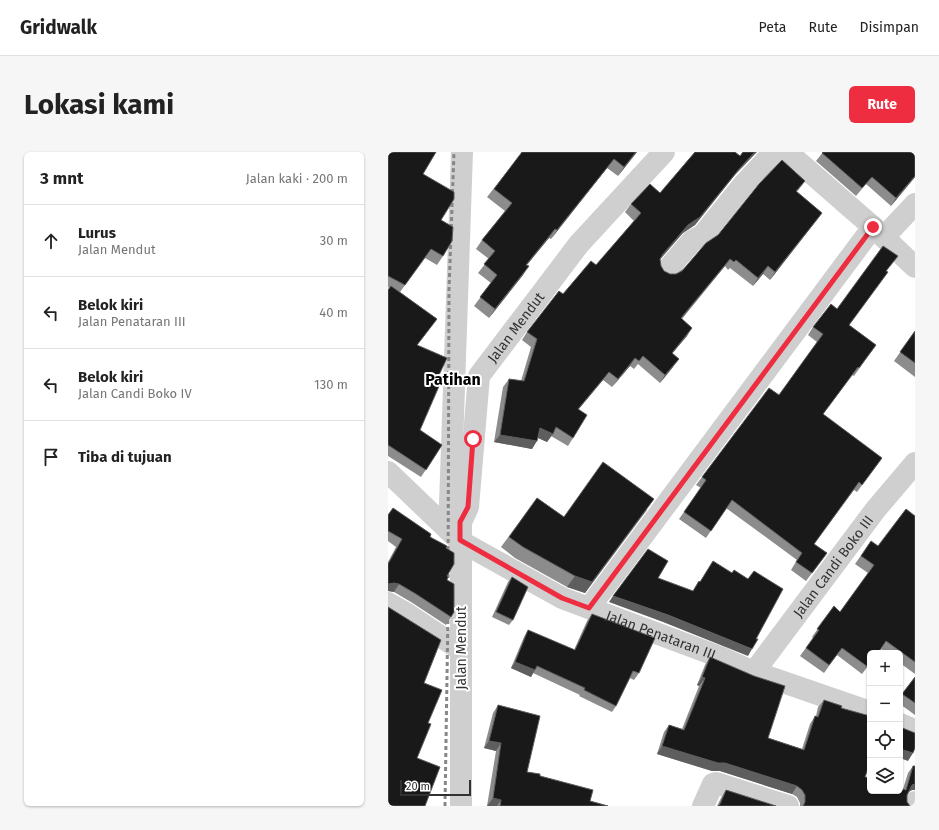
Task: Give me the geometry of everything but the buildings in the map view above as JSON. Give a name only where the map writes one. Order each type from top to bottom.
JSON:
[{"type":"street","points":[[462,152],[455,365],[463,436]]},
{"type":"street","name":"Jalan Mendut","points":[[461,806],[460,531],[468,507],[463,436],[479,376],[579,244],[664,152]]},
{"type":"street","points":[[667,270],[692,241],[703,235],[744,184],[774,152]]},
{"type":"street","points":[[787,152],[878,232],[915,267]]},
{"type":"street","points":[[589,608],[878,232],[915,204]]},
{"type":"street","points":[[455,365],[479,376]]},
{"type":"street","name":"Jalan Candi Boko III","points":[[754,672],[876,509],[915,463]]},
{"type":"street","name":"Jalan Penataran III","points":[[388,472],[460,531],[562,598],[720,657],[754,672],[867,711]]},
{"type":"street","points":[[388,603],[404,612],[460,650]]},
{"type":"street","points":[[903,725],[915,730]]},
{"type":"street","points":[[703,806],[713,784],[720,783],[788,806]]},
{"type":"street","points":[[914,806],[915,802]]},
{"type":"railway","points":[[448,592],[449,290],[454,152]]},
{"type":"railway","points":[[445,806],[448,612]]},
{"type":"district","name":"Patihan","points":[[453,379]]},
{"type":"route","points":[[473,439],[468,507],[460,522],[460,540],[562,598],[589,608],[873,227]]}]
